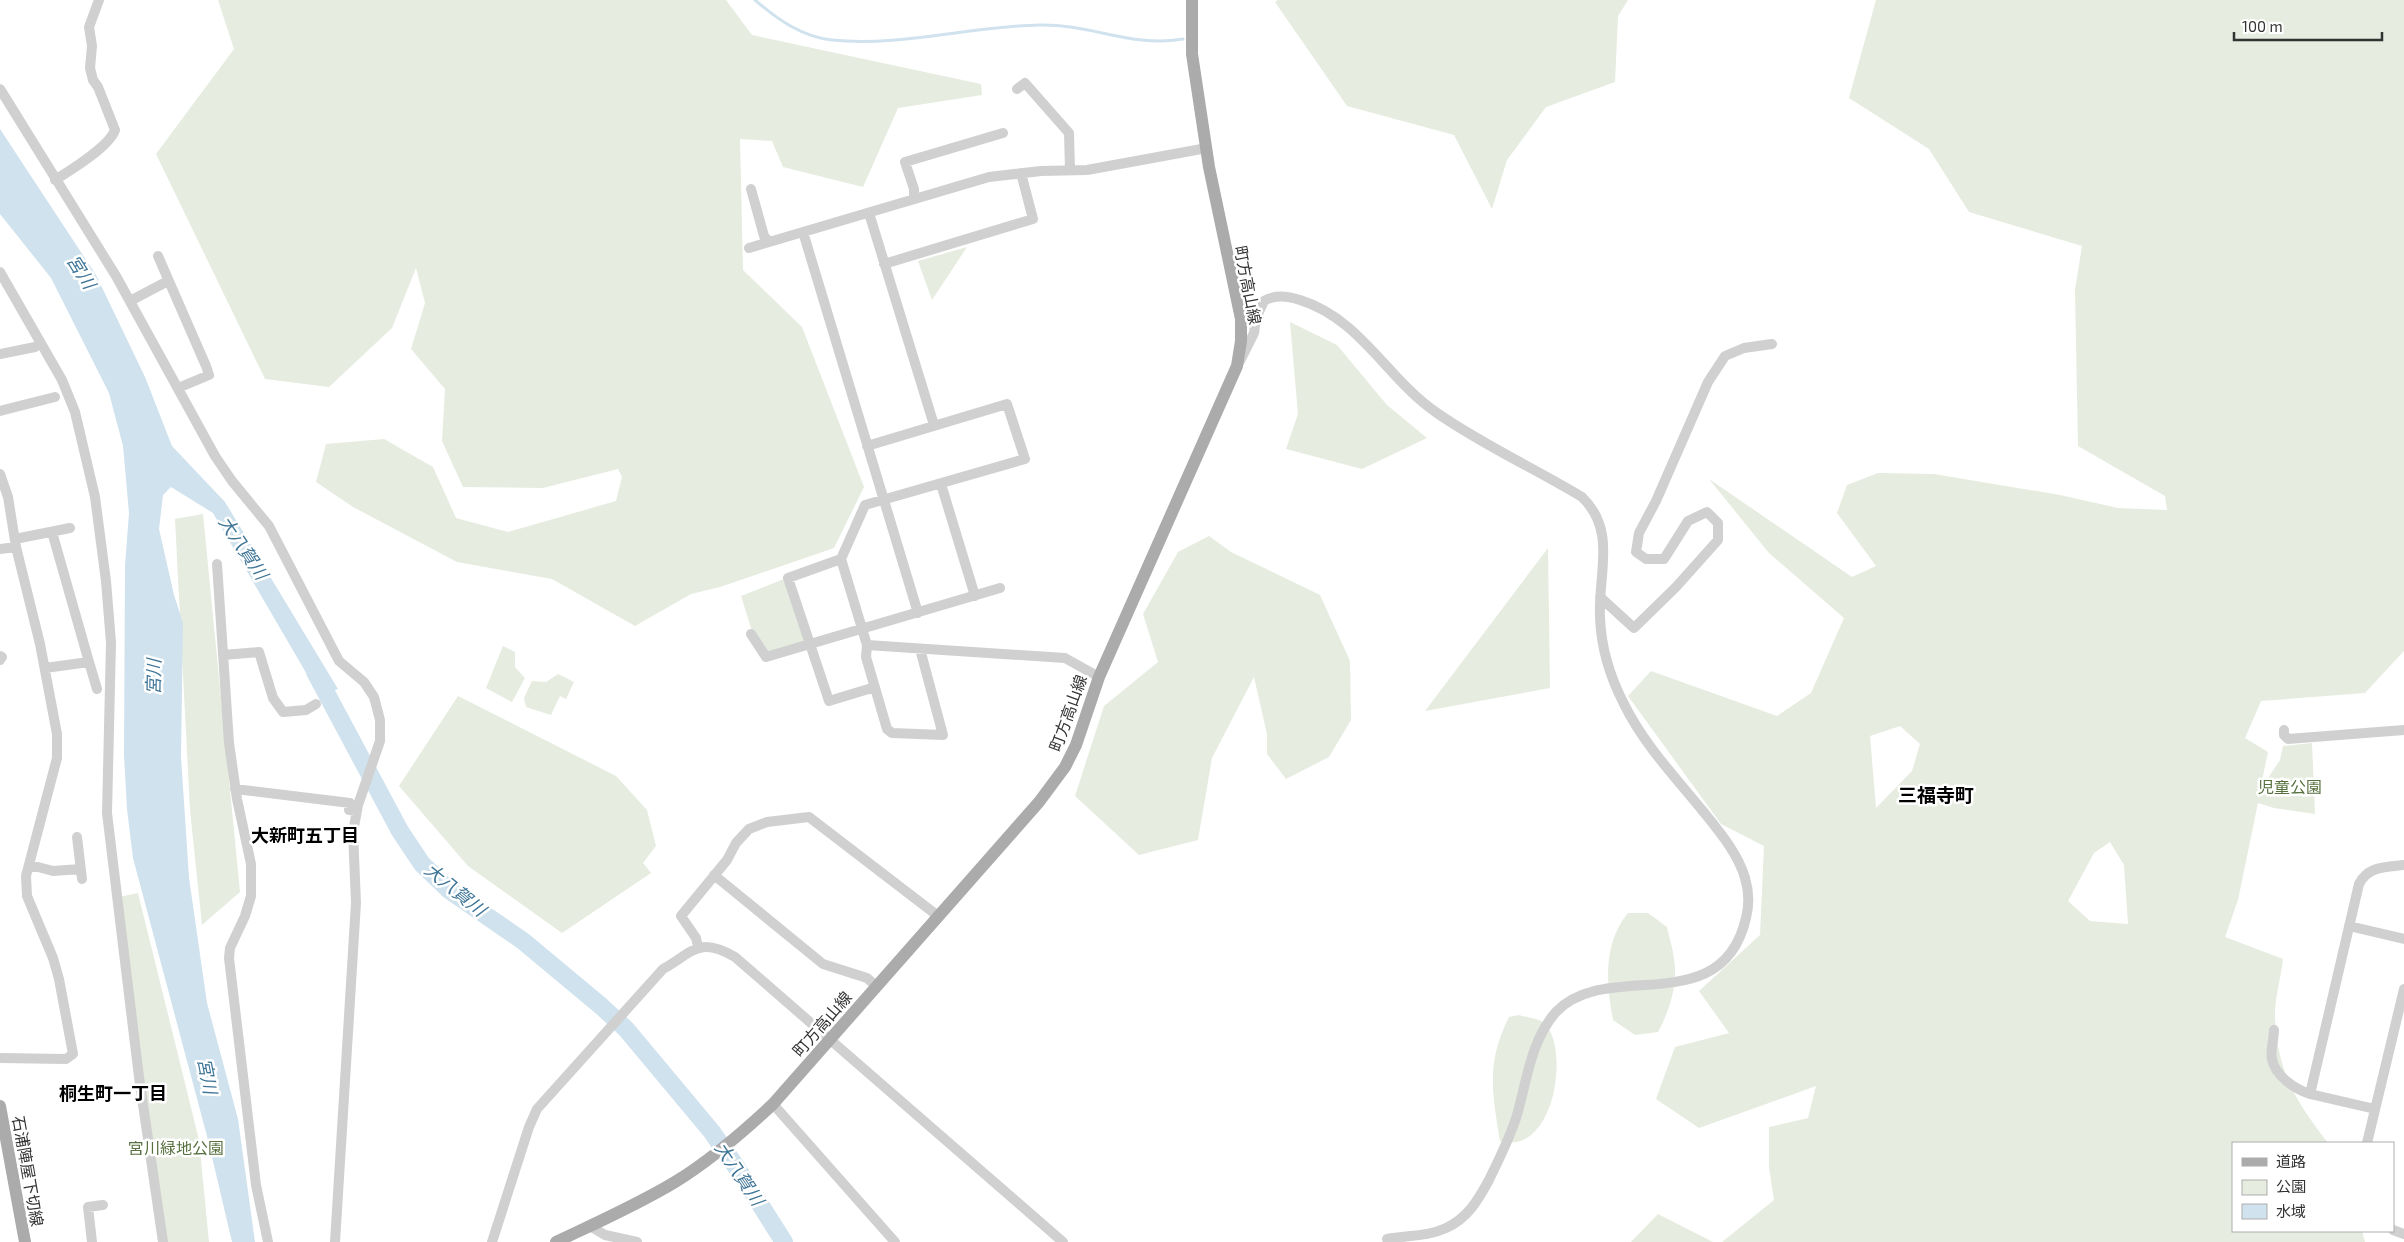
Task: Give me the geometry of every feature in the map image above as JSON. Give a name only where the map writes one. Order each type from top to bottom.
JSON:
[{"type":"main road","name":"町方高山線","points":[[556,1242],[643,1200],[700,1166],[744,1132],[773,1104],[1039,802],[1065,767],[1076,745],[1099,677],[1237,366],[1240,351],[1241,319],[1218,216],[1192,54],[1192,0]]},
{"type":"main road","name":"石浦陣屋下切線","points":[[0,1106],[25,1242]]},
{"type":"street","points":[[55,180],[87,158],[111,138],[115,130],[98,87],[93,80],[90,68],[92,46],[89,27],[99,0]]},
{"type":"street","points":[[1017,89],[1025,83],[1069,133],[1070,170]]},
{"type":"street","points":[[0,90],[102,252],[224,469],[269,526],[339,661],[364,682],[374,697],[380,720],[378,747],[357,808],[353,832],[356,903],[335,1242]]},
{"type":"street","points":[[914,199],[914,189],[905,162],[1003,133]]},
{"type":"street","points":[[749,248],[989,178],[1021,172],[1088,170],[1207,148]]},
{"type":"street","points":[[884,264],[1033,219],[1021,172]]},
{"type":"street","points":[[751,189],[764,236],[769,242]]},
{"type":"street","points":[[869,213],[934,426]]},
{"type":"street","points":[[803,232],[918,613]]},
{"type":"street","points":[[158,256],[206,366],[208,375],[178,388]]},
{"type":"street","points":[[0,272],[62,380],[75,412],[95,497],[106,581],[111,643],[107,813],[137,1067],[163,1242]]},
{"type":"street","points":[[130,302],[168,281]]},
{"type":"street","points":[[1237,366],[1254,333],[1259,309],[1269,297],[1292,297],[1318,307],[1331,314],[1357,334],[1434,412],[1497,450],[1582,497],[1590,505],[1599,521],[1604,538],[1600,597],[1602,638],[1610,671],[1620,696],[1632,720],[1654,751],[1720,833],[1735,856],[1745,877],[1748,909],[1744,926],[1730,952],[1718,965],[1706,972],[1675,983],[1615,988],[1584,993],[1560,1007],[1538,1039],[1506,1144],[1473,1208],[1458,1222],[1437,1232],[1387,1240]]},
{"type":"street","points":[[1600,597],[1634,628],[1676,587],[1718,540],[1718,522],[1707,512],[1688,520],[1664,559],[1646,559],[1636,552],[1639,534],[1656,501],[1708,382],[1725,356],[1744,348],[1772,344]]},
{"type":"street","points":[[0,354],[35,347]]},
{"type":"street","points":[[0,411],[55,397]]},
{"type":"street","points":[[867,446],[1007,404],[1024,459],[885,501],[865,505],[841,559],[867,645],[866,657],[887,729],[892,733],[943,735],[920,649]]},
{"type":"street","points":[[0,474],[8,497],[15,543],[56,720],[58,751],[29,867],[27,896],[53,958],[59,979],[73,1054],[66,1059],[0,1058]]},
{"type":"street","points":[[941,484],[974,596]]},
{"type":"street","points":[[0,549],[70,528]]},
{"type":"street","points":[[52,532],[97,689]]},
{"type":"street","points":[[841,559],[788,578],[829,701],[875,687]]},
{"type":"street","points":[[217,564],[229,743],[235,789],[251,864],[250,896],[245,916],[230,948],[228,958],[256,1185],[268,1242]]},
{"type":"street","points":[[751,634],[766,658],[1000,588]]},
{"type":"street","points":[[867,645],[1065,658],[1099,677]]},
{"type":"street","points":[[223,655],[259,652],[273,698],[283,712],[306,710],[316,704]]},
{"type":"street","points":[[0,656],[2,657],[0,660]]},
{"type":"street","points":[[45,668],[89,662]]},
{"type":"street","points":[[2284,730],[2284,735],[2288,739],[2404,730]]},
{"type":"street","points":[[235,789],[350,803],[349,810],[357,808]]},
{"type":"street","points":[[698,947],[696,938],[682,916],[727,860],[736,843],[749,830],[767,822],[809,817],[938,916]]},
{"type":"street","points":[[29,867],[81,874],[77,837]]},
{"type":"street","points":[[2310,1094],[2359,884],[2367,873],[2380,867],[2404,864]]},
{"type":"street","points":[[714,875],[823,964],[867,978],[876,986]]},
{"type":"street","points":[[2349,926],[2404,939]]},
{"type":"street","points":[[492,1242],[529,1127],[537,1109],[663,969],[683,954],[698,947],[720,950],[735,957],[1063,1242]]},
{"type":"street","points":[[2367,1142],[2404,989]]},
{"type":"street","points":[[2274,1030],[2272,1059],[2286,1081],[2310,1094],[2375,1109]]},
{"type":"street","points":[[773,1104],[895,1242]]},
{"type":"street","points":[[92,1242],[88,1206],[104,1205]]},
{"type":"street","points":[[590,1226],[605,1235],[637,1242]]},
{"type":"green space","points":[[218,0],[726,0],[752,35],[981,84],[982,95],[898,108],[863,187],[783,167],[772,141],[740,139],[743,270],[802,327],[864,487],[834,548],[720,587],[691,594],[635,626],[552,579],[457,562],[353,507],[316,482],[326,444],[384,439],[433,467],[456,518],[508,532],[616,501],[622,477],[618,469],[543,488],[463,487],[442,441],[445,389],[411,349],[425,303],[416,268],[392,328],[329,387],[265,379],[156,154],[234,49]]},
{"type":"green space","points":[[1278,0],[1628,0],[1618,16],[1615,82],[1546,107],[1507,160],[1492,209],[1454,135],[1347,106],[1275,2]]},
{"type":"green space","name":"児童公園","points":[[1876,0],[2404,0],[2404,651],[2365,693],[2261,701],[2245,738],[2268,752],[2260,790],[2280,760],[2283,746],[2312,743],[2315,814],[2274,808],[2258,803],[2238,900],[2225,937],[2283,959],[2275,1012],[2280,1055],[2298,1100],[2327,1142],[2232,1142],[2232,1232],[2362,1232],[2365,1242],[1722,1242],[1774,1200],[1769,1167],[1769,1127],[1808,1118],[1816,1086],[1699,1128],[1656,1099],[1675,1047],[1729,1033],[1699,991],[1760,935],[1764,846],[1721,824],[1628,696],[1651,671],[1777,716],[1811,693],[1844,618],[1769,553],[1709,479],[1852,577],[1876,566],[1837,513],[1847,485],[1878,473],[1934,474],[2060,495],[2118,508],[2167,510],[2165,496],[2078,446],[2075,290],[2082,246],[1969,212],[1929,149],[1849,98]],"holes":[[[1900,726],[1920,744],[1912,771],[1876,808],[1870,736]],[[2110,842],[2124,865],[2128,924],[2090,921],[2068,901],[2094,853]]]},
{"type":"green space","points":[[967,247],[932,300],[918,261]]},
{"type":"green space","points":[[1290,322],[1337,345],[1387,405],[1427,438],[1362,469],[1286,449],[1298,414]]},
{"type":"green space","points":[[203,514],[240,892],[202,925],[190,810],[175,519]]},
{"type":"green space","points":[[1209,536],[1231,552],[1320,595],[1350,661],[1351,720],[1329,757],[1286,779],[1267,754],[1267,734],[1254,677],[1212,758],[1198,840],[1139,855],[1075,796],[1104,706],[1158,662],[1143,614],[1178,552]]},
{"type":"green space","points":[[1548,548],[1550,688],[1425,711]]},
{"type":"green space","points":[[784,579],[804,636],[803,643],[767,652],[752,631],[741,596]]},
{"type":"green space","points":[[503,646],[515,652],[515,667],[525,678],[512,702],[486,688]]},
{"type":"green space","points":[[558,674],[574,682],[566,699],[560,696],[551,715],[526,707],[524,698],[532,681],[546,682]]},
{"type":"green space","points":[[458,696],[616,776],[647,810],[656,846],[643,863],[651,873],[562,933],[468,866],[399,786]]},
{"type":"green space","name":"宮川緑地公園","points":[[138,893],[199,1140],[209,1242],[166,1242],[119,897]]},
{"type":"green space","points":[[1628,913],[1648,913],[1667,927],[1673,955],[1675,978],[1672,997],[1658,1032],[1635,1035],[1613,1020],[1608,964],[1614,937]]},
{"type":"green space","points":[[1519,1015],[1541,1021],[1550,1031],[1555,1049],[1557,1070],[1554,1093],[1546,1114],[1535,1131],[1520,1141],[1500,1141],[1493,1092],[1494,1064],[1497,1049],[1509,1017]]},
{"type":"green space","points":[[1658,1214],[1713,1242],[1631,1242]]},
{"type":"water","name":"宮川","points":[[0,129],[96,275],[145,377],[172,446],[225,502],[338,689],[319,695],[213,513],[171,487],[163,495],[159,529],[174,595],[183,623],[181,757],[189,878],[207,1003],[238,1119],[255,1242],[232,1242],[208,1140],[133,858],[127,809],[124,755],[125,566],[129,513],[123,446],[109,393],[51,278],[0,214]]},
{"type":"waterway","points":[[755,0],[772,14],[800,31],[832,40],[884,41],[1014,26],[1040,25],[1077,28],[1147,40],[1183,39]]},
{"type":"waterway","name":"大八賀川","points":[[315,672],[400,831],[422,864],[449,890],[523,941],[626,1029],[712,1132],[784,1242]]},
{"type":"district","name":"三福寺町","points":[[1936,795]]},
{"type":"district","name":"大新町五丁目","points":[[305,836]]},
{"type":"district","name":"桐生町一丁目","points":[[113,1094]]}]
